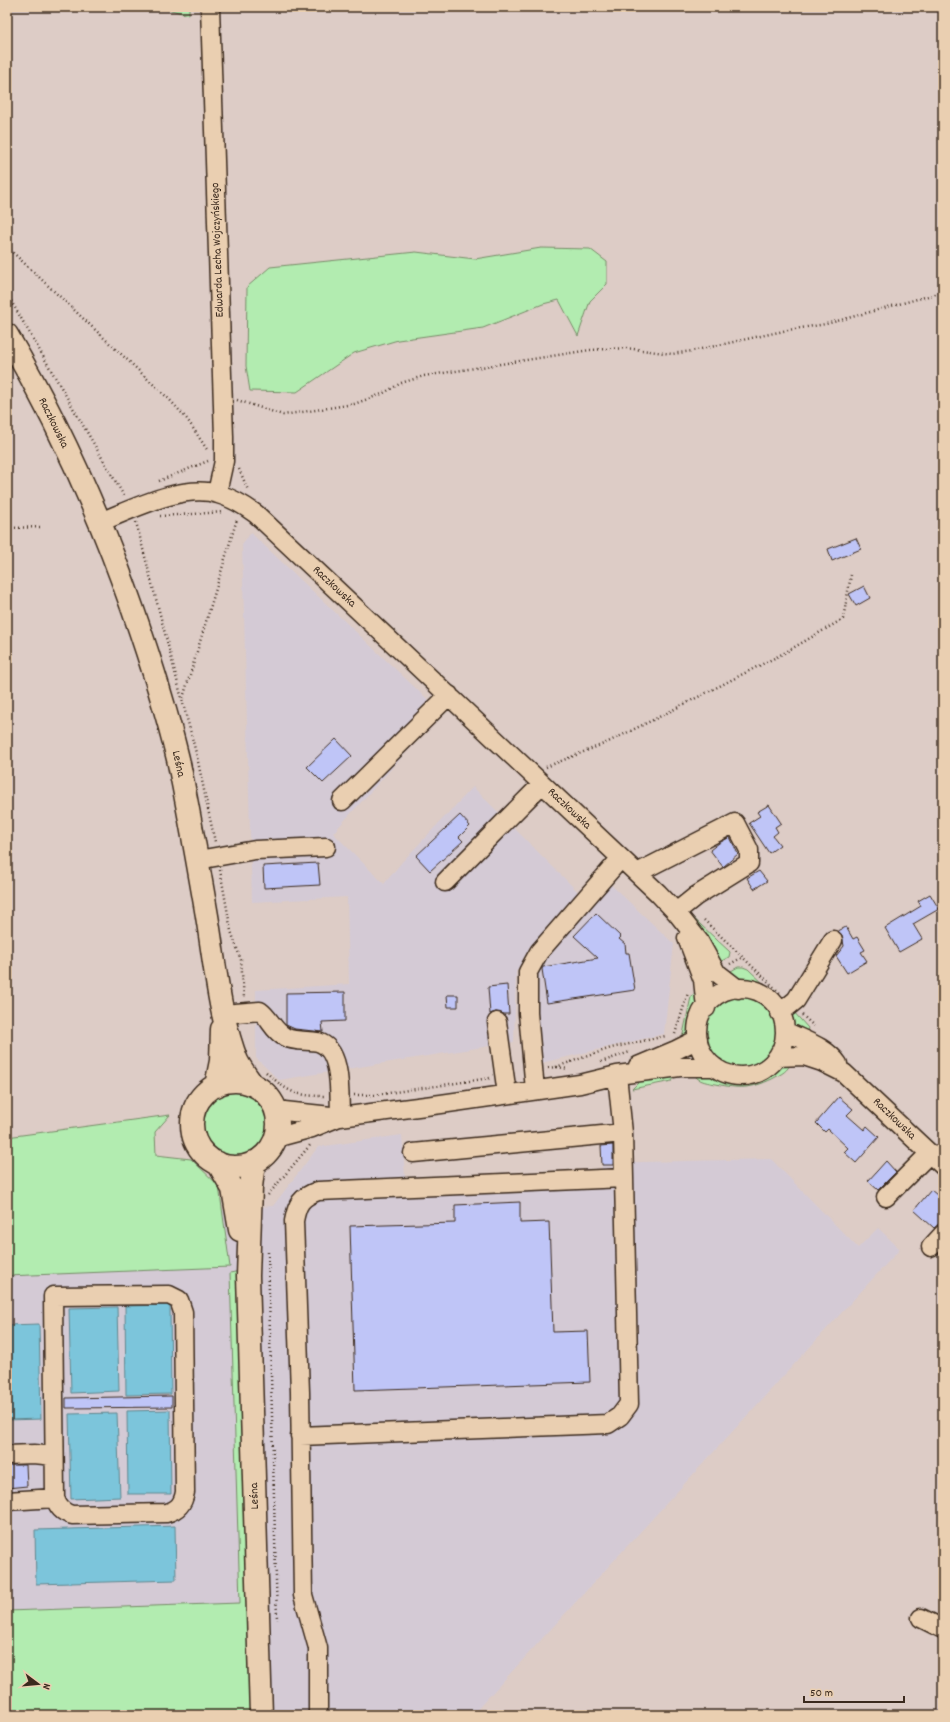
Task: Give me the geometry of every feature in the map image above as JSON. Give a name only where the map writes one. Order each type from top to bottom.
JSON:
[{"type":"main road","name":"Raczkowska","points":[[7,335],[56,427],[100,522]]},
{"type":"main road","name":"Leśna","points":[[100,522],[146,646],[163,702],[177,759],[198,860],[222,1014],[238,1062],[252,1084]]},
{"type":"main road","name":"Leśna","points":[[216,1086],[221,1061],[222,1014]]},
{"type":"main road","points":[[234,1081],[252,1084],[266,1094],[275,1110],[278,1129],[275,1138],[267,1152],[254,1162],[236,1167],[218,1163],[210,1159],[197,1144],[192,1125],[196,1106],[208,1091],[216,1086],[234,1081]]},
{"type":"main road","name":"Leśna","points":[[254,1162],[251,1187],[248,1276],[261,1715]]},
{"type":"main road","name":"Leśna","points":[[218,1163],[233,1189],[248,1276]]},
{"type":"street","name":"Edwarda Lecha Wojczyńskiego","points":[[210,7],[223,399],[224,461],[218,493]]},
{"type":"street","name":"Raczkowska","points":[[100,522],[169,495],[191,491],[218,493],[243,505],[256,514],[637,873],[681,912],[716,972],[738,989]]},
{"type":"street","points":[[342,801],[448,695]]},
{"type":"street","points":[[446,882],[539,781]]},
{"type":"street","points":[[637,873],[735,823],[749,850],[749,863],[696,896],[681,912]]},
{"type":"street","points":[[198,860],[255,850],[326,847]]},
{"type":"street","points":[[536,1090],[533,1071],[527,985],[528,972],[539,952],[621,858]]},
{"type":"street","name":"Raczkowska","points":[[681,912],[703,980],[706,1008]]},
{"type":"street","points":[[786,1009],[777,1007],[768,997],[756,991],[738,989],[729,990],[718,995],[701,1015],[698,1027],[698,1039],[701,1051],[709,1062],[715,1067],[731,1075],[744,1076],[757,1074],[768,1067],[777,1058],[783,1046],[786,1009],[796,1000],[833,940]]},
{"type":"street","points":[[222,1014],[260,1011],[265,1014],[277,1033],[286,1038],[318,1042],[327,1046],[333,1055],[337,1069],[340,1116]]},
{"type":"street","points":[[497,1022],[507,1094]]},
{"type":"street","name":"Raczkowska","points":[[785,1031],[820,1048],[836,1061],[844,1073],[943,1166]]},
{"type":"street","points":[[616,1075],[676,1050],[698,1039]]},
{"type":"street","name":"Raczkowska","points":[[777,1058],[804,1056],[822,1062],[844,1073]]},
{"type":"street","points":[[275,1110],[340,1116],[441,1104],[580,1084],[616,1075],[680,1067],[715,1067]]},
{"type":"street","points":[[300,1436],[608,1424],[620,1416],[629,1404],[623,1133],[616,1075]]},
{"type":"street","points":[[275,1138],[312,1128],[340,1116]]},
{"type":"street","points":[[413,1153],[623,1133]]},
{"type":"street","points":[[886,1197],[930,1153]]},
{"type":"street","points":[[318,1715],[318,1648],[303,1595],[294,1221],[296,1209],[307,1195],[318,1191],[624,1178]]},
{"type":"street","points":[[931,1247],[943,1234]]},
{"type":"street","points":[[169,1295],[179,1300],[183,1312],[184,1500],[173,1511],[166,1513],[72,1515],[66,1513],[60,1509],[55,1498],[54,1456],[53,1296],[169,1295]]},
{"type":"street","points":[[7,1455],[34,1454],[54,1456]]},
{"type":"street","points":[[7,1501],[55,1498]]},
{"type":"street","points":[[921,1618],[943,1629]]},
{"type":"path","points":[[223,399],[242,400],[261,409],[283,415],[354,404],[382,394],[401,383],[424,376],[590,350],[626,348],[672,354],[692,352],[788,330],[826,324],[943,292]]},
{"type":"path","points":[[159,482],[214,459]]},
{"type":"path","points":[[124,496],[131,493]]},
{"type":"path","points":[[156,516],[224,512]]},
{"type":"path","points":[[183,698],[240,512]]},
{"type":"path","points":[[136,521],[142,518]]},
{"type":"path","points":[[7,528],[42,527]]},
{"type":"path","points":[[539,781],[547,766],[606,743],[659,717],[786,652],[843,619],[851,575]]},
{"type":"path","points":[[681,912],[786,1009],[817,1029]]},
{"type":"path","points":[[533,1071],[556,1067],[611,1048],[675,1034]]},
{"type":"path","points":[[598,1063],[636,1051]]},
{"type":"path","points":[[556,1067],[569,1070]]},
{"type":"path","points":[[308,1096],[375,1095],[505,1076]]},
{"type":"path","points":[[266,1197],[312,1142]]},
{"type":"path","points":[[268,1245],[277,1627]]},
{"type":"shaded area","points":[[251,533],[442,713],[333,833],[384,884],[402,862],[473,787],[578,892],[530,947],[516,972],[514,1042],[279,1080],[256,1058],[256,990],[349,984],[347,897],[252,902],[242,544]]},
{"type":"shaded area","points":[[609,883],[674,944],[664,1034],[541,1063],[531,974]]},
{"type":"shaded area","points":[[402,1135],[405,1177],[602,1171],[602,1163],[771,1159],[858,1248],[878,1228],[900,1249],[472,1715],[7,1715],[7,1229],[273,1206],[318,1147]]},
{"type":"green space","points":[[189,7],[189,15],[164,8]]},
{"type":"green space","points":[[541,248],[590,249],[607,262],[607,284],[590,301],[578,336],[559,300],[543,304],[483,328],[398,340],[354,353],[297,392],[250,391],[246,366],[247,287],[270,267],[416,252],[475,259]]},
{"type":"green space","points":[[687,912],[730,952],[729,957],[716,964]]},
{"type":"green space","points":[[738,967],[748,969],[785,1004],[782,1004],[768,991],[724,975]]},
{"type":"green space","points":[[700,987],[699,1001],[688,1031],[682,1039],[691,997]]},
{"type":"green space","points":[[741,988],[758,992],[772,1001],[781,1015],[785,1032],[781,1049],[772,1063],[758,1072],[741,1076],[724,1072],[710,1063],[701,1049],[697,1032],[701,1015],[710,1001],[724,992]]},
{"type":"green space","points":[[793,1011],[808,1028],[805,1037],[791,1023],[789,1017]]},
{"type":"green space","points":[[792,1061],[784,1072],[772,1079],[758,1085],[745,1087],[732,1087],[704,1082],[695,1077],[691,1070],[710,1073],[726,1082],[741,1084],[753,1082],[765,1077],[782,1064]]},
{"type":"green space","points":[[676,1075],[672,1081],[632,1089],[641,1080]]},
{"type":"green space","points":[[228,1092],[242,1092],[254,1097],[263,1106],[268,1118],[266,1138],[259,1149],[242,1158],[228,1158],[216,1153],[207,1144],[202,1132],[202,1118],[207,1106],[216,1097]]},
{"type":"green space","points":[[170,1115],[155,1132],[156,1155],[191,1159],[219,1186],[230,1267],[7,1276],[7,1137]]},
{"type":"green space","points":[[240,1271],[252,1715],[7,1715],[7,1611],[240,1603],[230,1273]]},
{"type":"water","points":[[170,1305],[171,1394],[126,1395],[125,1306]]},
{"type":"water","points":[[117,1307],[119,1391],[71,1393],[69,1308]]},
{"type":"water","points":[[39,1324],[41,1419],[7,1420],[7,1325]]},
{"type":"water","points":[[170,1410],[171,1494],[128,1494],[127,1411]]},
{"type":"water","points":[[117,1413],[120,1497],[71,1499],[69,1414]]},
{"type":"water","points":[[175,1526],[176,1580],[36,1584],[35,1530]]},
{"type":"building","points":[[856,538],[861,549],[832,561],[828,549]]},
{"type":"building","points":[[864,586],[870,598],[856,606],[849,594]]},
{"type":"building","points":[[336,739],[352,756],[323,783],[307,767]]},
{"type":"building","points":[[769,805],[781,823],[775,827],[778,832],[773,836],[780,845],[769,853],[749,823],[760,816],[757,812]]},
{"type":"building","points":[[460,815],[470,826],[459,837],[463,841],[430,871],[416,856]]},
{"type":"building","points":[[730,837],[738,854],[723,867],[710,850]]},
{"type":"building","points":[[318,863],[320,885],[264,888],[263,866]]},
{"type":"building","points":[[759,871],[767,881],[754,889],[747,878]]},
{"type":"building","points":[[930,894],[939,909],[913,924],[922,939],[899,952],[885,928],[921,906],[918,901]]},
{"type":"building","points":[[596,913],[621,937],[619,939],[625,944],[626,953],[629,953],[635,990],[547,1003],[542,969],[543,967],[598,958],[574,936]]},
{"type":"building","points":[[846,927],[853,939],[857,937],[865,950],[861,952],[867,961],[847,973],[836,956],[844,946],[842,935],[838,931]]},
{"type":"building","points":[[507,985],[509,1014],[496,1012],[490,1014],[488,987]]},
{"type":"building","points":[[345,992],[345,1021],[322,1022],[323,1032],[295,1029],[286,1025],[286,993]]},
{"type":"building","points":[[447,995],[458,995],[458,1007],[448,1007]]},
{"type":"building","points":[[839,1097],[853,1109],[847,1115],[864,1130],[867,1126],[879,1137],[856,1163],[844,1152],[848,1148],[828,1129],[825,1132],[816,1123]]},
{"type":"building","points":[[613,1145],[613,1165],[602,1165],[601,1146]]},
{"type":"building","points":[[886,1161],[896,1172],[878,1190],[868,1181]]},
{"type":"building","points":[[931,1190],[943,1200],[943,1220],[934,1228],[914,1210]]},
{"type":"building","points":[[520,1202],[520,1223],[549,1222],[553,1332],[588,1331],[590,1382],[355,1390],[350,1226],[455,1223],[455,1205]]},
{"type":"building","points":[[172,1396],[172,1407],[66,1408],[66,1398]]},
{"type":"building","points":[[7,1465],[26,1465],[27,1486],[7,1488]]}]
